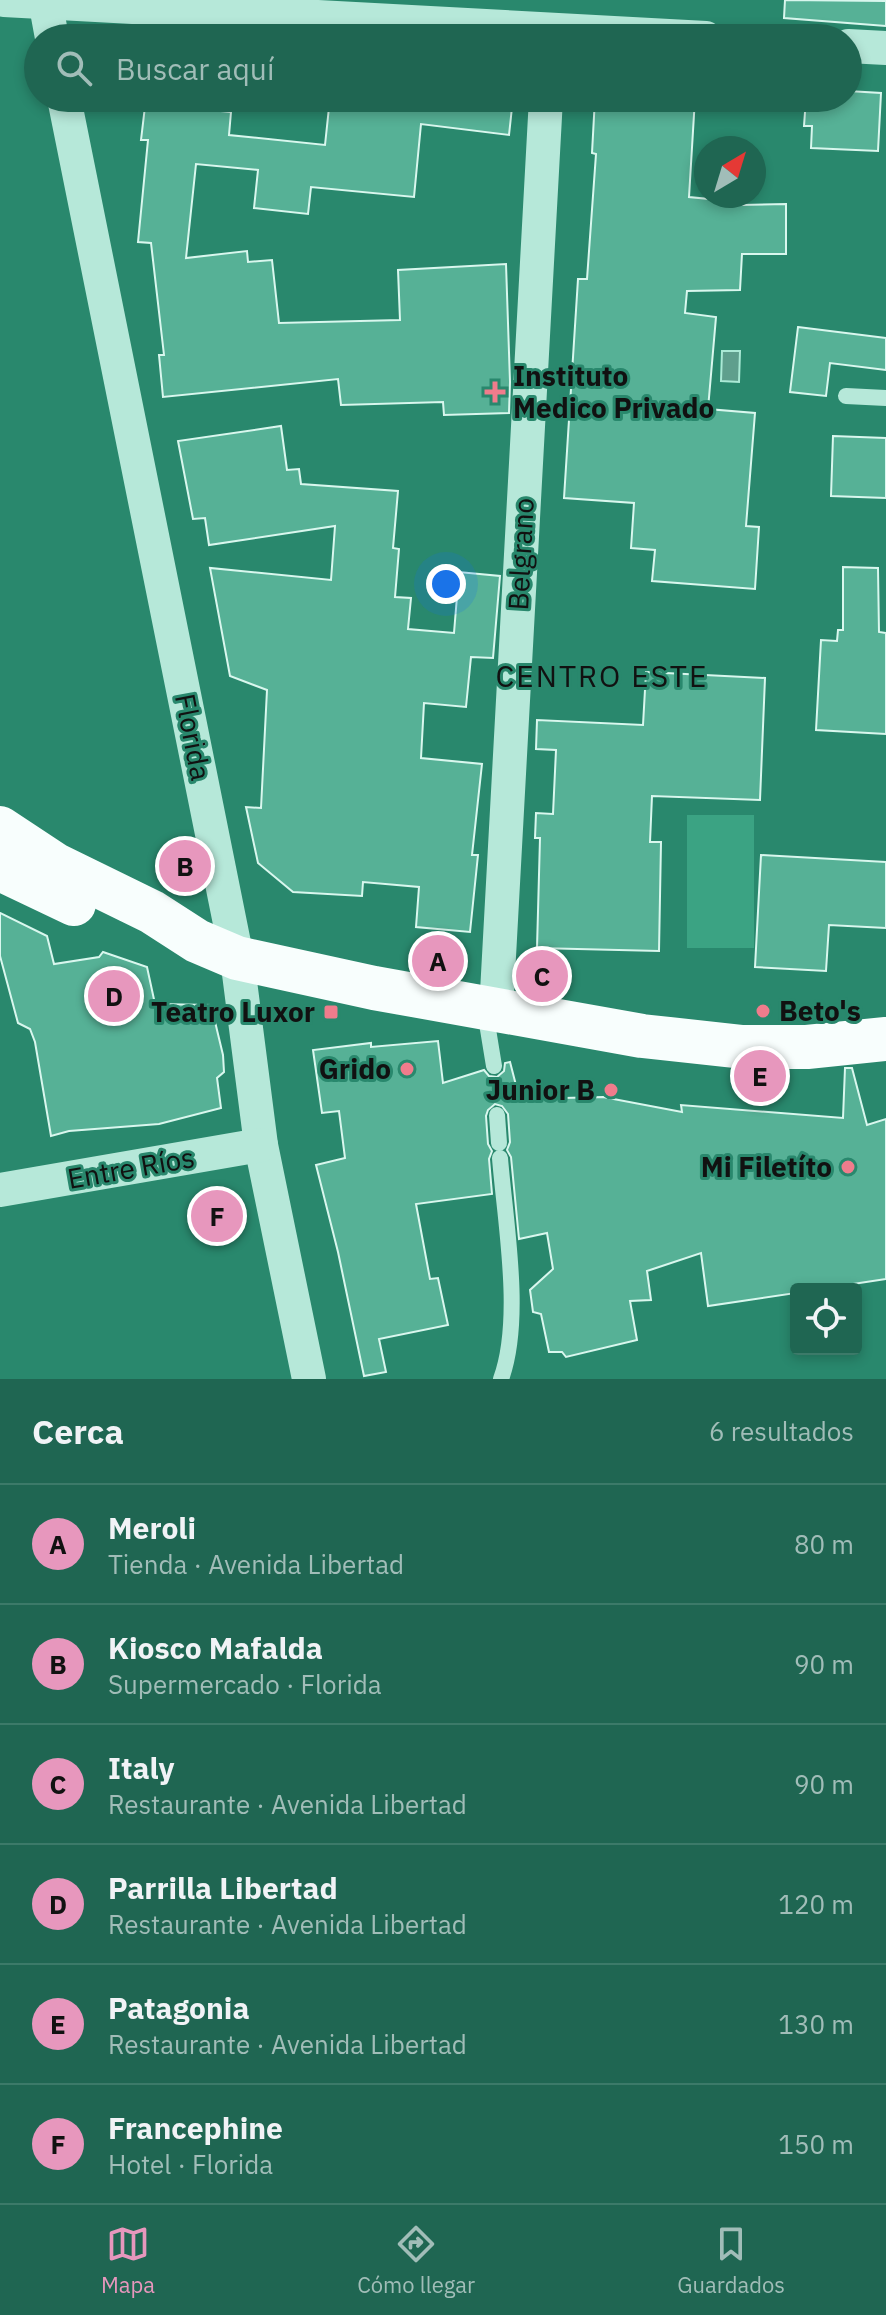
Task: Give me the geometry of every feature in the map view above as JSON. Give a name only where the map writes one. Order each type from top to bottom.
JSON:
[{"type":"main road","points":[[0,828],[56,865],[152,912],[197,941],[237,958],[491,1010],[642,1036],[743,1047],[807,1047],[886,1039]]},
{"type":"main road","points":[[0,869],[148,938],[197,941]]},
{"type":"street","points":[[4,0],[550,22]]},
{"type":"street","points":[[45,2],[49,24]]},
{"type":"street","points":[[862,47],[886,48]]},
{"type":"street","name":"Florida","points":[[67,112],[237,958],[261,1145],[309,1379]]},
{"type":"street","name":"Belgrano","points":[[491,1010],[545,112]]},
{"type":"street","name":"Entre Ríos","points":[[0,1190],[261,1145]]},
{"type":"lane","points":[[846,396],[886,398]]},
{"type":"lane","points":[[491,1010],[494,1066]]},
{"type":"lane","points":[[497,1115],[510,1283],[507,1363],[501,1379]]},
{"type":"green space","points":[[687,815],[754,815],[754,948],[687,948]]},
{"type":"water","points":[[722,351],[740,351],[739,382],[721,381]]},
{"type":"building","points":[[785,0],[886,1],[886,26],[784,18]]},
{"type":"building","points":[[862,92],[881,93],[878,151],[811,148],[812,126],[804,126],[805,112],[862,112]]},
{"type":"building","points":[[144,112],[231,112],[229,135],[325,145],[329,112],[511,112],[509,135],[421,124],[414,197],[311,187],[308,214],[254,208],[258,170],[196,164],[186,258],[247,251],[248,262],[272,260],[279,323],[400,320],[398,270],[506,264],[509,413],[444,415],[443,402],[341,405],[338,379],[163,397],[159,355],[164,355],[151,243],[138,242],[148,140],[141,140]]},
{"type":"building","points":[[594,112],[694,112],[689,197],[694,197],[694,208],[766,208],[766,204],[786,204],[786,254],[742,254],[740,290],[687,291],[685,313],[716,317],[708,409],[755,413],[746,526],[759,527],[755,589],[652,581],[655,550],[631,548],[634,503],[564,498],[578,279],[587,279],[596,154],[592,153]]},
{"type":"building","points":[[798,327],[886,338],[886,370],[830,363],[826,396],[790,392]]},
{"type":"building","points":[[281,426],[287,470],[299,469],[301,484],[398,491],[393,548],[399,549],[395,597],[411,598],[408,629],[454,633],[459,572],[500,576],[493,658],[471,657],[466,707],[424,703],[421,758],[482,764],[472,855],[478,855],[470,932],[416,927],[419,887],[363,882],[362,896],[293,892],[258,863],[246,807],[261,808],[267,690],[230,676],[210,568],[331,580],[335,526],[209,545],[205,518],[193,519],[178,441]]},
{"type":"building","points":[[833,436],[886,438],[886,498],[831,496]]},
{"type":"building","points":[[843,567],[878,568],[879,632],[886,633],[886,734],[816,730],[821,640],[837,641],[838,630],[843,630]]},
{"type":"building","points":[[646,672],[765,678],[760,800],[652,796],[650,842],[661,842],[659,951],[537,948],[540,838],[535,838],[536,813],[553,814],[556,750],[536,749],[537,720],[643,725]]},
{"type":"building","points":[[761,855],[886,862],[886,928],[829,925],[826,971],[755,967]]},
{"type":"building","points":[[0,913],[47,936],[54,964],[99,957],[103,952],[147,967],[155,1004],[211,1005],[223,1055],[224,1072],[217,1078],[221,1108],[159,1124],[69,1131],[51,1136],[35,1042],[30,1029],[18,1023],[0,956]]},
{"type":"building","points":[[438,1041],[443,1083],[484,1070],[489,1076],[497,1077],[504,1071],[505,1063],[510,1062],[518,1093],[547,1091],[563,1098],[603,1097],[682,1112],[681,1105],[843,1118],[845,1068],[852,1068],[867,1125],[886,1119],[886,1279],[860,1283],[790,1283],[790,1294],[708,1306],[701,1253],[647,1271],[651,1300],[630,1301],[637,1340],[566,1357],[562,1352],[549,1352],[541,1314],[533,1312],[530,1290],[553,1269],[547,1233],[519,1239],[511,1157],[507,1150],[510,1142],[508,1114],[502,1106],[495,1104],[486,1116],[488,1144],[492,1151],[489,1159],[492,1194],[416,1204],[430,1279],[438,1278],[448,1325],[379,1339],[386,1372],[364,1376],[316,1165],[345,1158],[339,1111],[322,1113],[313,1050],[371,1043],[371,1047]]},
{"type":"place","name":"Instituto Medico Privado","points":[[495,392]]},
{"type":"place","name":"Kiosco Mafalda","points":[[185,866]]},
{"type":"place","name":"Meroli","points":[[438,961]]},
{"type":"place","name":"Italy","points":[[542,976]]},
{"type":"place","name":"Parrilla Libertad","points":[[114,996]]},
{"type":"place","name":"Beto's","points":[[763,1011]]},
{"type":"place","name":"Teatro Luxor","points":[[331,1012]]},
{"type":"place","name":"Grido","points":[[407,1069]]},
{"type":"place","name":"Patagonia","points":[[760,1076]]},
{"type":"place","name":"Junior B","points":[[611,1090]]},
{"type":"place","name":"Mi Filetíto","points":[[848,1167]]},
{"type":"place","name":"Francephine","points":[[217,1216]]},
{"type":"district","name":"CENTRO ESTE","points":[[602,677]]}]
